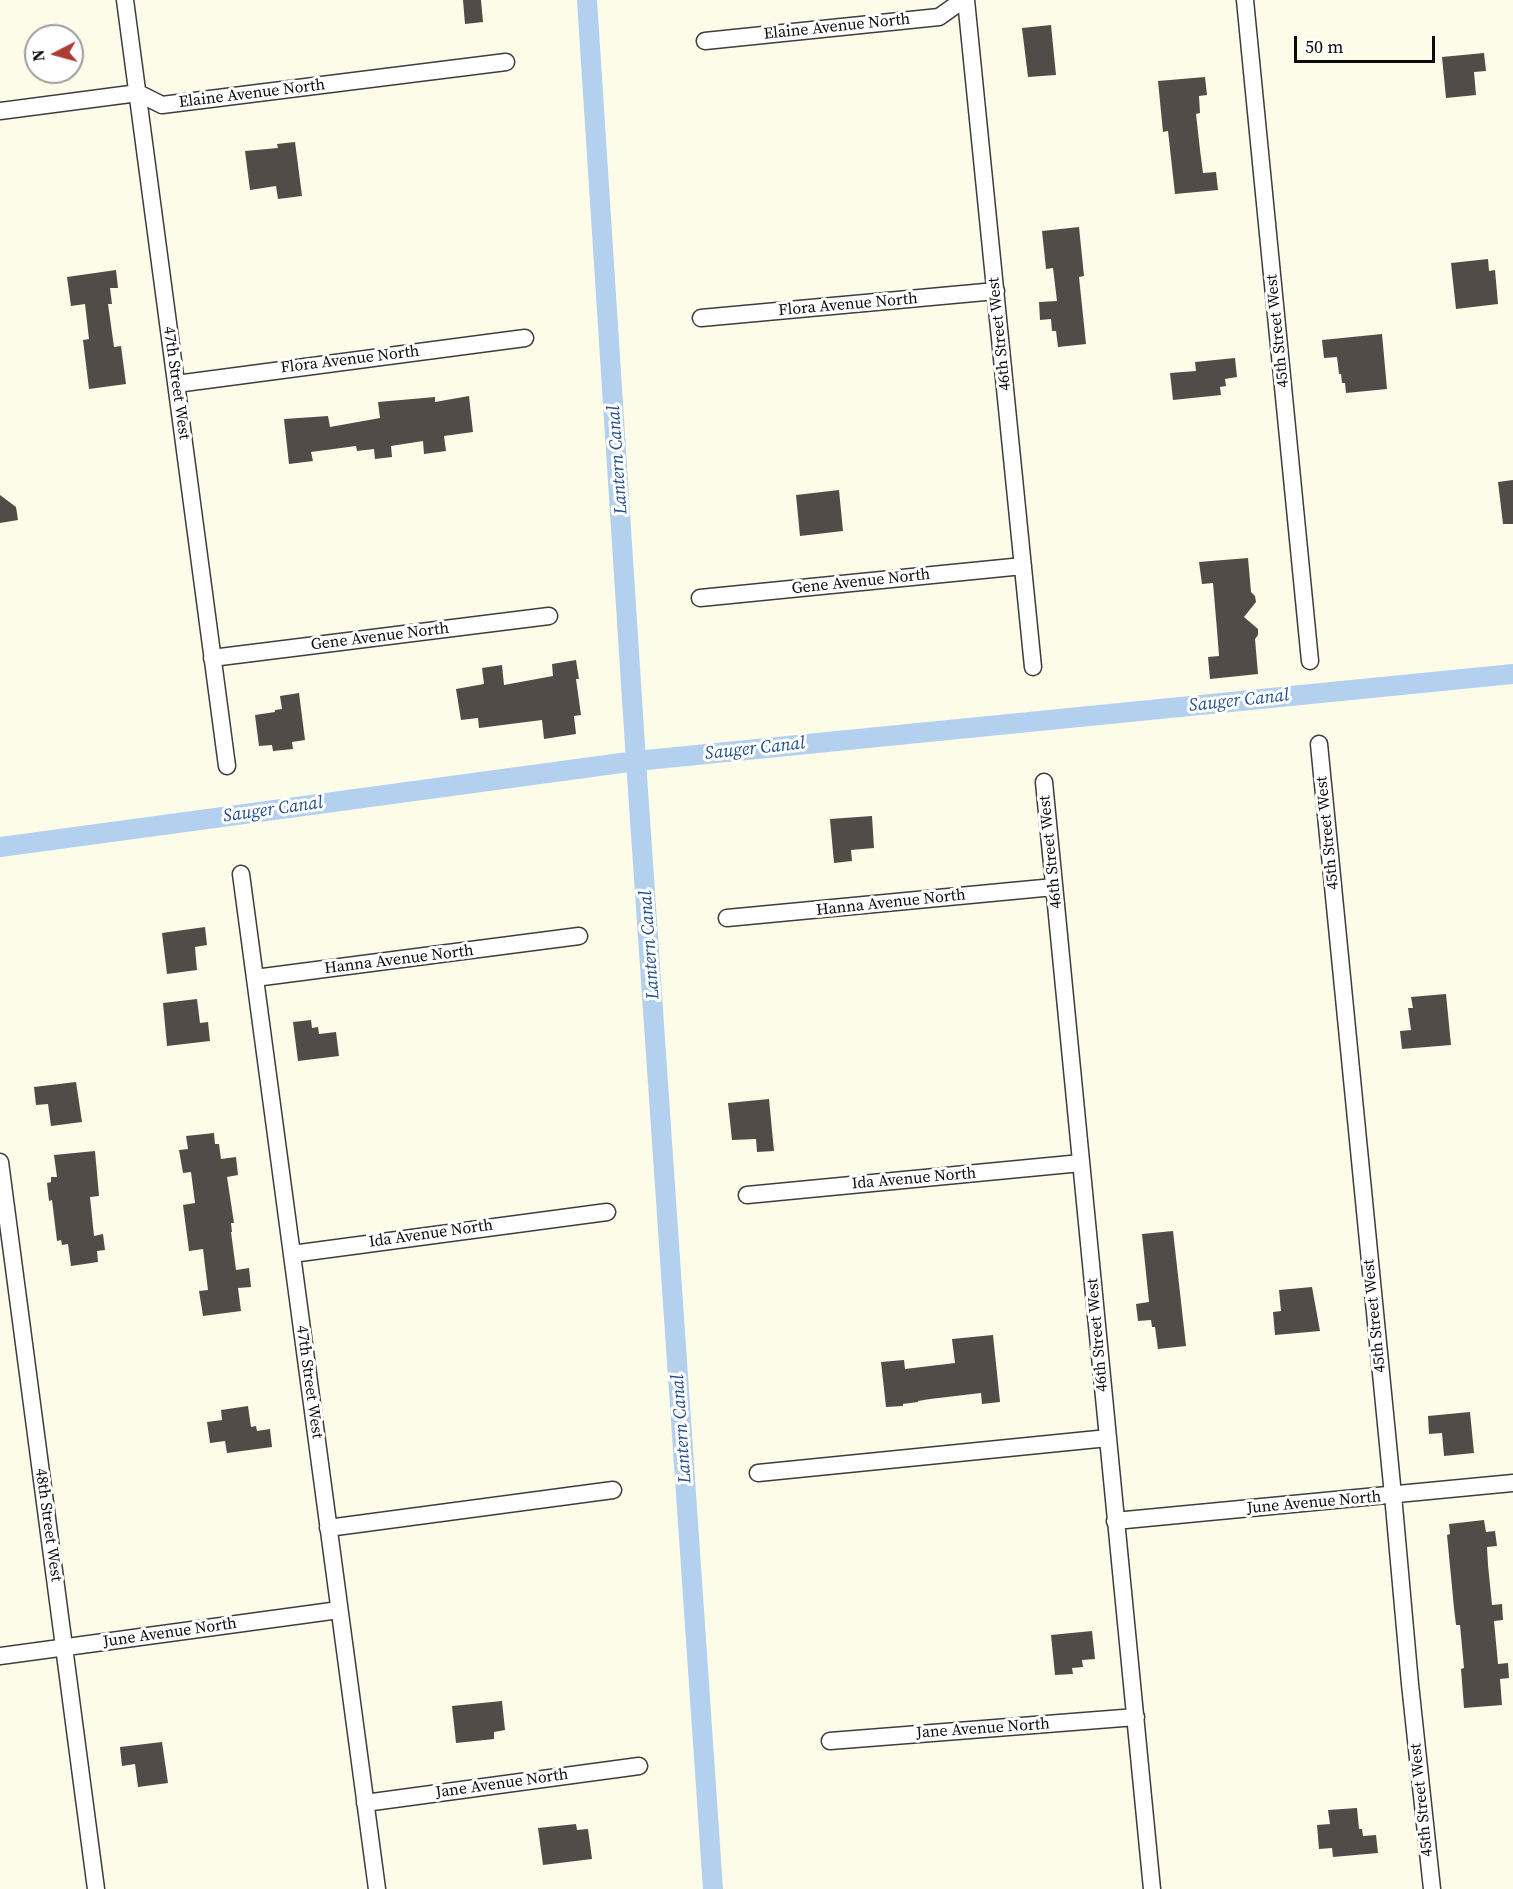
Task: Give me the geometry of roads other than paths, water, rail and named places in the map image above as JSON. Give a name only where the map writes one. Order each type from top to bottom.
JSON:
[{"type":"street","name":"47th Street West","points":[[125,0],[227,766]]},
{"type":"street","name":"Elaine Avenue North","points":[[705,41],[939,17],[965,0]]},
{"type":"street","name":"46th Street West","points":[[965,0],[1033,668]]},
{"type":"street","name":"45th Street West","points":[[1245,0],[1310,661]]},
{"type":"street","name":"Elaine Avenue North","points":[[138,93],[162,105],[506,62]]},
{"type":"street","points":[[0,111],[138,93]]},
{"type":"street","name":"Flora Avenue North","points":[[701,318],[996,291]]},
{"type":"street","name":"Flora Avenue North","points":[[176,384],[525,338]]},
{"type":"street","name":"Gene Avenue North","points":[[700,598],[1023,566]]},
{"type":"street","name":"Gene Avenue North","points":[[212,658],[549,615]]},
{"type":"street","name":"45th Street West","points":[[1319,744],[1432,1889]]},
{"type":"street","name":"46th Street West","points":[[1044,782],[1152,1889]]},
{"type":"street","name":"47th Street West","points":[[241,874],[377,1889]]},
{"type":"street","name":"Hanna Avenue North","points":[[727,918],[1054,887]]},
{"type":"street","name":"Hanna Avenue North","points":[[255,978],[579,936]]},
{"type":"street","name":"48th Street West","points":[[0,1162],[96,1889]]},
{"type":"street","name":"Ida Avenue North","points":[[747,1195],[1081,1163]]},
{"type":"street","name":"Ida Avenue North","points":[[292,1254],[607,1212]]},
{"type":"street","points":[[758,1473],[1108,1438]]},
{"type":"street","name":"June Avenue North","points":[[1115,1521],[1513,1483]]},
{"type":"street","points":[[328,1528],[613,1490]]},
{"type":"street","name":"June Avenue North","points":[[0,1656],[339,1610]]},
{"type":"street","name":"Jane Avenue North","points":[[830,1741],[1136,1717]]},
{"type":"street","name":"Jane Avenue North","points":[[365,1803],[639,1766]]},
{"type":"waterway","name":"Lantern Canal","points":[[587,0],[713,1889]]},
{"type":"waterway","name":"Sauger Canal","points":[[0,847],[636,761],[1513,674]]}]
